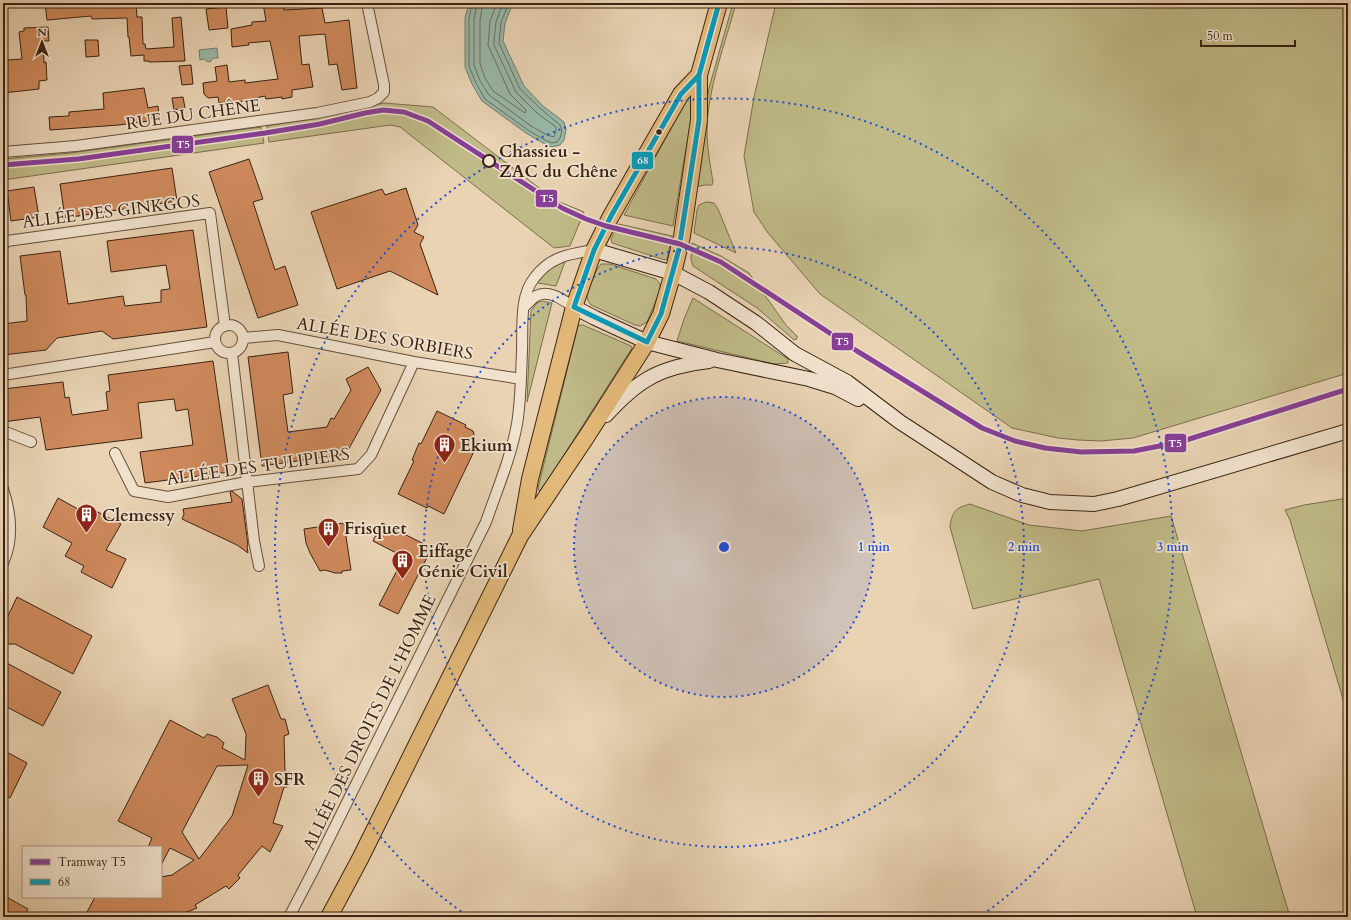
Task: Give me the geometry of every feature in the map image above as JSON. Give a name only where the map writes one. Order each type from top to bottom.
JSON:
[{"type":"main road","points":[[329,917],[360,858],[520,536],[587,436],[647,342],[661,314],[682,236],[699,120],[699,75],[719,3]]},
{"type":"main road","points":[[520,536],[530,479],[574,307],[594,250],[611,216],[681,94],[699,75]]},
{"type":"street","name":"RUE DU CHÊNE","points":[[3,152],[76,146],[317,113],[370,102],[378,98],[384,92],[384,85],[367,3]]},
{"type":"street","name":"ALLÉE DES GINKGOS","points":[[3,245],[7,241],[210,213],[225,326]]},
{"type":"street","points":[[594,250],[673,273],[709,292],[756,323],[795,354],[847,382],[900,422],[992,482],[1022,495],[1050,502],[1094,504],[1118,499],[1348,431]]},
{"type":"street","name":"ALLÉE DES DROITS DE L'HOMME","points":[[289,917],[316,866],[486,522],[505,469],[517,424],[521,379],[524,307],[528,289],[534,277],[546,265],[557,258],[594,250]]},
{"type":"street","points":[[524,307],[535,297],[542,294],[549,294],[559,297],[594,318],[647,342],[718,360],[809,379],[835,387],[900,422]]},
{"type":"street","points":[[225,326],[235,326],[240,331],[243,338],[240,348],[232,353],[221,351],[215,342],[215,335],[218,330],[225,326]]},
{"type":"street","name":"ALLÉE DES SORBIERS","points":[[243,338],[278,335],[414,362],[521,379]]},
{"type":"street","points":[[3,375],[215,342]]},
{"type":"street","points":[[232,353],[254,541],[259,566]]},
{"type":"street","points":[[587,436],[618,401],[646,380],[674,368],[695,362],[718,360]]},
{"type":"street","name":"ALLÉE DES TULIPIERS","points":[[116,453],[134,492],[168,497],[247,482],[358,469],[371,455],[414,362]]},
{"type":"street","points":[[3,431],[31,442]]},
{"type":"street","points":[[3,490],[9,506],[10,527],[8,553],[3,563]]},
{"type":"shaded area","points":[[733,3],[736,3],[718,66],[710,99],[708,115],[707,130],[713,182],[712,185],[695,187],[697,160],[709,88]]},
{"type":"shaded area","points":[[776,3],[1348,3],[1348,373],[1133,438],[1101,441],[1078,440],[1058,438],[1012,428],[820,294],[768,233],[754,212],[744,156],[754,97]]},
{"type":"shaded area","points":[[691,93],[695,95],[673,226],[624,215],[689,95]]},
{"type":"shaded area","points":[[384,103],[433,107],[555,200],[584,212],[570,246],[554,248],[400,127],[390,125],[269,142],[267,126]]},
{"type":"shaded area","points":[[261,127],[264,143],[3,180],[3,159],[70,153]]},
{"type":"shaded area","points":[[706,202],[714,203],[718,209],[736,253],[694,233],[697,210],[699,205]]},
{"type":"shaded area","points":[[619,224],[672,236],[667,259],[665,260],[612,243],[611,238]]},
{"type":"shaded area","points":[[692,243],[721,256],[749,273],[786,325],[797,336],[797,339],[794,340],[757,308],[693,266],[691,259]]},
{"type":"shaded area","points":[[565,262],[556,286],[538,283],[537,281],[543,274],[553,267]]},
{"type":"shaded area","points":[[601,264],[610,264],[657,280],[660,285],[660,291],[647,322],[640,326],[635,325],[591,305],[587,299],[587,296],[595,274]]},
{"type":"shaded area","points":[[693,298],[788,359],[788,363],[774,364],[677,341]]},
{"type":"shaded area","points":[[542,301],[552,303],[527,402],[531,311],[537,303]]},
{"type":"shaded area","points":[[580,325],[631,346],[632,348],[541,491],[539,491],[538,488],[578,326]]},
{"type":"shaded area","points":[[1348,498],[1348,716],[1290,520],[1285,510],[1304,505]]},
{"type":"shaded area","points":[[970,504],[1029,525],[1082,531],[1171,516],[1290,917],[1197,917],[1099,579],[973,609],[950,527],[955,511]]},
{"type":"water","points":[[469,3],[513,3],[505,23],[503,41],[524,86],[543,106],[564,122],[566,130],[564,140],[560,145],[552,147],[543,143],[526,133],[482,101],[472,84],[465,67],[465,18]]},
{"type":"water","points":[[217,48],[218,58],[213,58],[210,62],[204,59],[200,60],[199,50]]},
{"type":"building","points":[[45,3],[136,3],[137,17],[142,17],[143,44],[145,44],[146,49],[174,47],[172,18],[181,17],[185,61],[149,62],[144,61],[144,55],[131,56],[127,18],[92,19],[91,16],[47,20]]},
{"type":"building","points":[[263,3],[284,3],[284,10],[322,8],[325,23],[349,20],[357,88],[342,90],[337,64],[329,65],[325,34],[299,36],[302,65],[309,64],[313,87],[292,90],[292,97],[282,99],[282,97],[266,99],[265,96],[246,101],[219,103],[218,97],[208,98],[204,94],[203,83],[217,81],[215,67],[227,65],[229,82],[245,80],[245,83],[278,79],[270,41],[248,43],[249,45],[232,47],[231,29],[252,25],[252,22],[266,21]]},
{"type":"building","points":[[226,7],[228,28],[209,30],[206,9]]},
{"type":"building","points":[[48,27],[49,41],[43,41],[44,63],[46,62],[47,80],[39,81],[39,89],[3,93],[3,65],[8,65],[7,60],[22,59],[19,32],[24,31],[24,28]]},
{"type":"building","points":[[85,40],[98,40],[99,56],[86,57]]},
{"type":"building","points":[[191,65],[193,84],[182,85],[179,66]]},
{"type":"building","points":[[144,88],[148,108],[158,106],[159,117],[149,118],[149,121],[119,125],[50,130],[49,117],[69,116],[69,112],[104,109],[103,93]]},
{"type":"building","points":[[183,97],[185,108],[174,110],[172,98]]},
{"type":"building","points":[[249,159],[263,199],[253,202],[275,270],[285,266],[298,305],[258,318],[209,172]]},
{"type":"building","points":[[172,168],[177,201],[65,218],[60,184]]},
{"type":"building","points":[[34,187],[39,217],[11,221],[7,191]]},
{"type":"building","points":[[406,188],[418,225],[414,232],[424,237],[420,244],[438,295],[390,271],[337,289],[311,212],[382,189],[385,195]]},
{"type":"building","points":[[193,230],[207,327],[113,339],[102,331],[57,338],[46,350],[3,355],[3,324],[27,321],[26,295],[20,256],[60,251],[68,304],[123,296],[125,306],[161,302],[161,290],[170,289],[166,265],[111,272],[107,241]]},
{"type":"building","points":[[288,352],[293,393],[283,395],[288,432],[327,427],[331,418],[334,419],[351,390],[346,379],[368,367],[381,390],[346,454],[262,466],[248,357]]},
{"type":"building","points":[[213,361],[229,472],[145,483],[140,452],[193,445],[188,409],[176,411],[174,399],[138,403],[142,438],[46,450],[40,417],[3,422],[3,389],[63,382],[65,398],[69,397],[72,415],[108,410],[106,392],[110,391],[108,375]]},
{"type":"building","name":"Ekium","points":[[437,411],[466,425],[465,427],[473,431],[477,445],[444,514],[428,506],[427,508],[398,494],[414,461],[412,460],[419,443],[421,444]]},
{"type":"building","points":[[232,491],[242,499],[248,553],[237,545],[182,519],[184,514],[183,509],[232,502],[230,492]]},
{"type":"building","name":"Clemessy","points":[[58,498],[87,514],[90,508],[121,524],[106,550],[126,559],[112,588],[81,572],[84,566],[65,556],[72,543],[43,527]]},
{"type":"building","name":"Frisquet","points":[[344,523],[351,570],[342,571],[342,573],[335,573],[325,570],[320,571],[306,543],[304,529]]},
{"type":"building","name":"Eiffage Génie Civil","points":[[382,523],[432,548],[398,614],[379,605],[404,557],[373,541]]},
{"type":"building","points":[[17,597],[92,636],[73,674],[15,644],[7,644],[3,638],[3,617],[7,618]]},
{"type":"building","points":[[3,661],[61,692],[43,726],[3,705]]},
{"type":"building","points":[[268,685],[281,719],[285,719],[289,734],[284,736],[285,772],[290,772],[287,787],[284,787],[273,823],[283,826],[270,852],[262,846],[238,875],[240,878],[229,889],[226,886],[195,905],[197,908],[182,914],[168,917],[96,917],[87,912],[94,898],[162,898],[162,877],[172,875],[194,860],[170,848],[162,863],[162,846],[148,846],[152,838],[118,821],[170,720],[204,738],[207,734],[217,737],[224,743],[222,748],[245,760],[246,734],[232,699]],"holes":[[[248,765],[232,816],[199,859],[182,832],[217,766]]]},
{"type":"building","points":[[3,750],[27,763],[10,798],[3,794]]},
{"type":"building","points":[[3,895],[28,909],[24,917],[3,917]]},
{"type":"tram line","name":"T5","points":[[3,165],[78,159],[265,133],[320,124],[383,110],[404,112],[428,121],[562,208],[606,226],[680,244],[721,262],[857,351],[982,428],[1015,441],[1045,448],[1081,452],[1134,451],[1180,442],[1348,389]]},
{"type":"transit line","name":"68","points":[[647,342],[661,314],[679,249],[699,120],[699,75],[719,3]]},
{"type":"transit line","name":"68","points":[[574,307],[594,250],[611,216],[681,94],[699,75]]},
{"type":"transit line","name":"68","points":[[574,307],[647,342]]},
{"type":"place","name":"Chassieu - ZAC du Chêne","points":[[489,161]]},
{"type":"place","name":"Ekium","points":[[445,464]]},
{"type":"place","name":"Clemessy","points":[[86,534]]},
{"type":"place","name":"Frisquet","points":[[328,548]]},
{"type":"place","name":"Eiffage Génie Civil","points":[[403,580]]},
{"type":"place","name":"SFR","points":[[259,798]]}]
